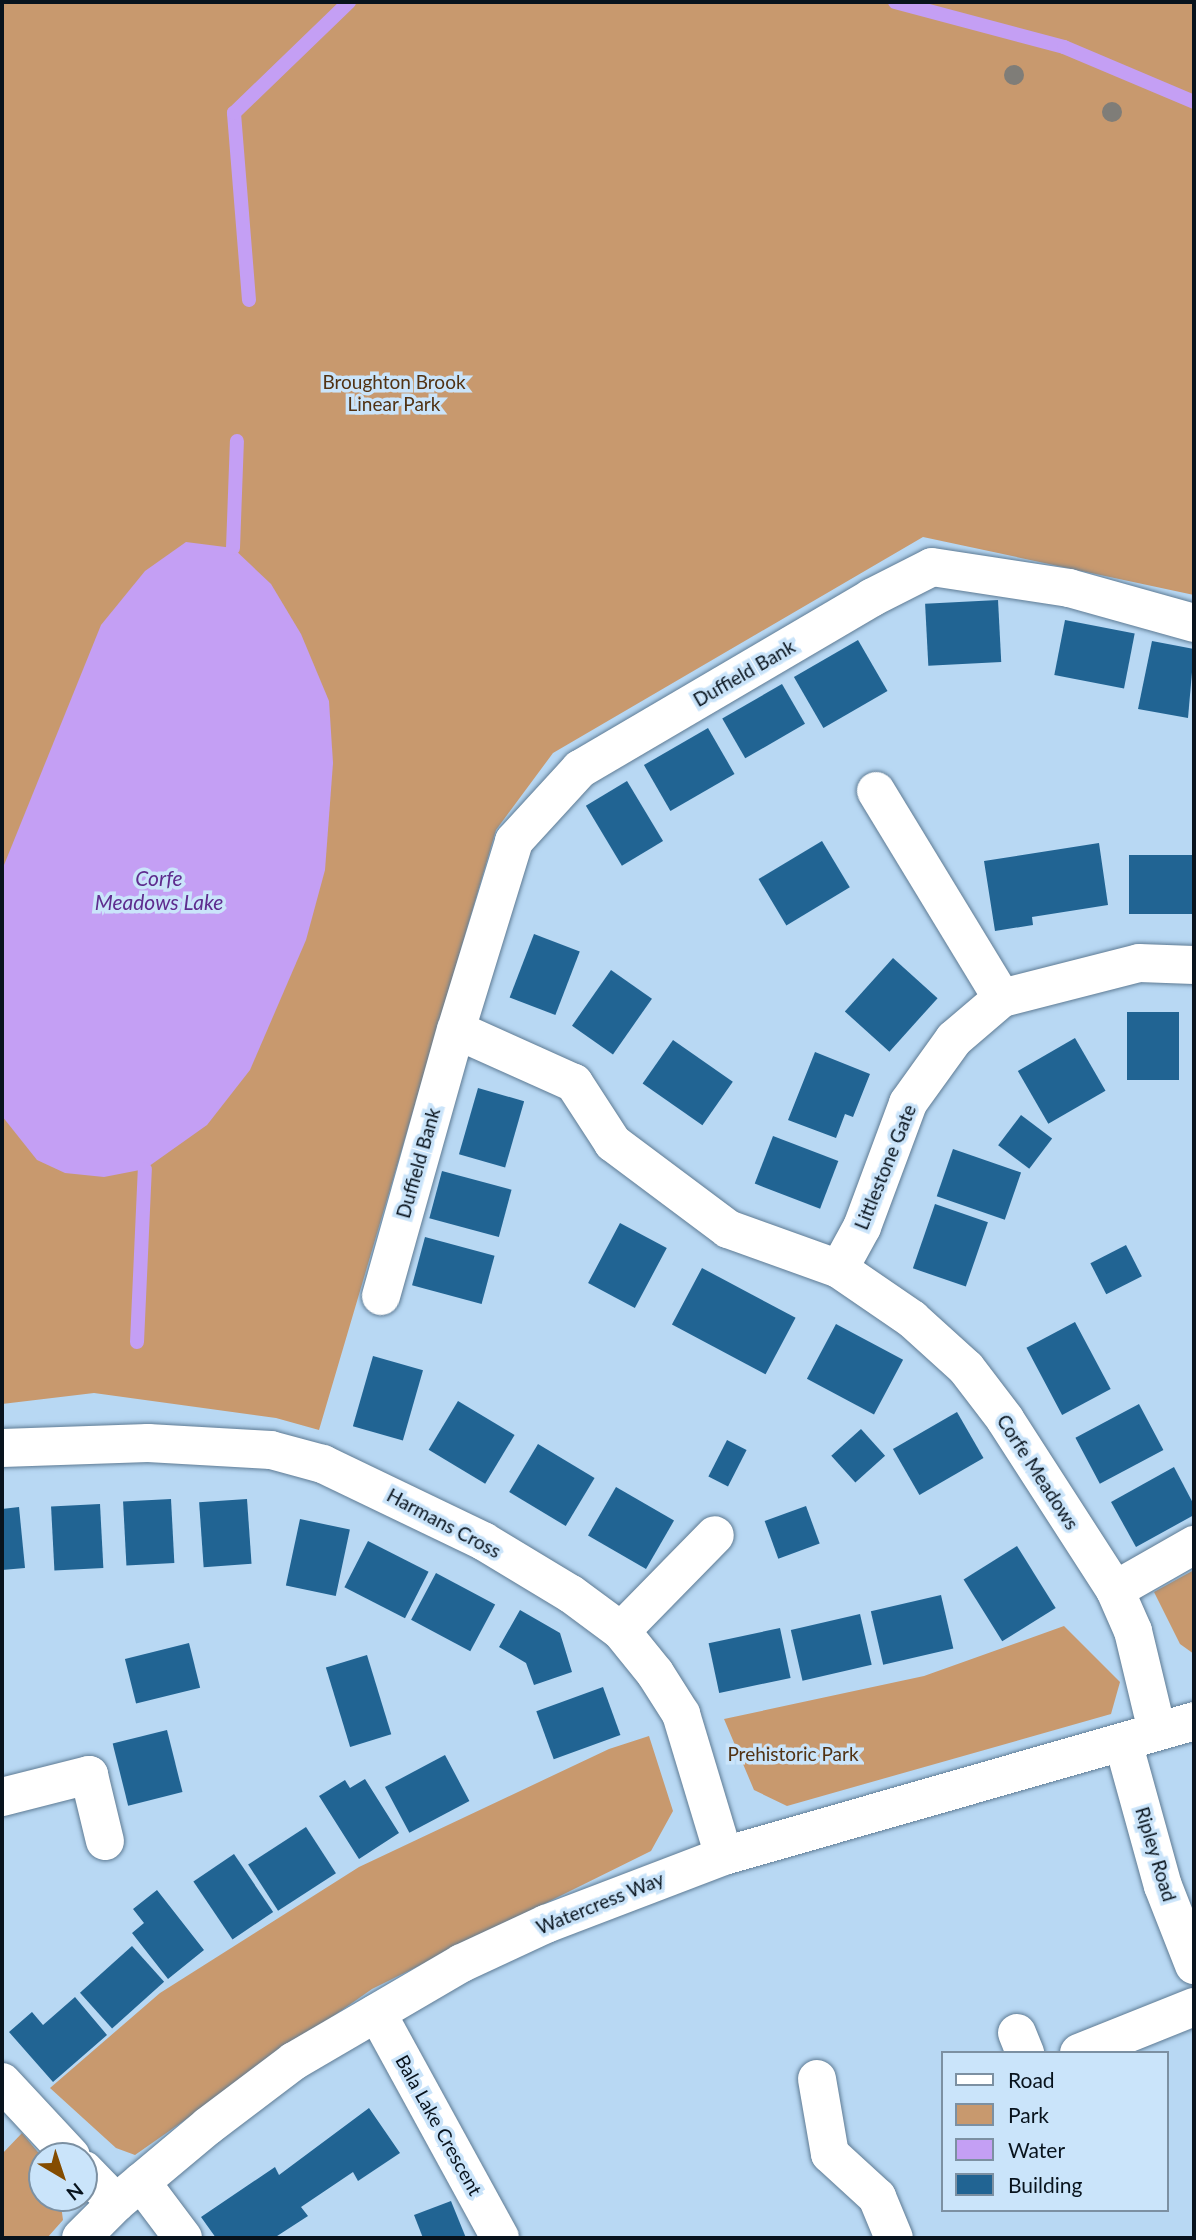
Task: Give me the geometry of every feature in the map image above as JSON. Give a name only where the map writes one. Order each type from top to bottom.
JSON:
[{"type":"street","name":"Duffield Bank","points":[[381,1296],[513,841],[580,769],[871,598],[932,566],[1069,588],[1194,623]]},
{"type":"street","points":[[876,791],[1002,998]]},
{"type":"street","name":"Littlestone Gate","points":[[839,1269],[862,1227],[908,1103],[954,1039],[1002,998],[1139,963],[1194,965]]},
{"type":"street","points":[[456,1030],[574,1083],[613,1143],[728,1230],[839,1269]]},
{"type":"street","name":"Corfe Meadows","points":[[839,1269],[912,1319],[966,1368],[1005,1419],[1115,1590],[1133,1631],[1140,1736]]},
{"type":"street","name":"Harmans Cross","points":[[2,1448],[203,1446],[271,1450],[323,1464],[483,1541],[571,1594],[621,1631],[681,1714],[724,1856]]},
{"type":"street","points":[[621,1631],[715,1535]]},
{"type":"street","points":[[1115,1590],[1194,1545]]},
{"type":"street","name":"Watercress Way","points":[[81,2238],[129,2192],[294,2061],[462,1962],[545,1924],[724,1856],[1194,1721]]},
{"type":"street","name":"Ripley Road","points":[[1140,1736],[1163,1886],[1194,1965]]},
{"type":"street","points":[[2,1797],[89,1775],[105,1841]]},
{"type":"street","points":[[1084,2051],[1194,2007]]},
{"type":"street","name":"Bala Lake Crescent","points":[[377,2013],[500,2238]]},
{"type":"street","points":[[817,2079],[830,2154],[877,2197],[894,2238]]},
{"type":"street","points":[[2,2082],[58,2142]]},
{"type":"street","points":[[98,2177],[129,2192],[183,2238]]},
{"type":"green space","name":"Broughton Brook Linear Park","points":[[2,2],[1194,2],[1194,595],[923,537],[553,753],[496,830],[319,1430],[276,1418],[94,1393],[2,1404]]},
{"type":"green space","points":[[1194,1570],[1194,1654],[1180,1644],[1154,1592]]},
{"type":"green space","name":"Prehistoric Park","points":[[1064,1626],[1120,1682],[1111,1714],[787,1806],[754,1790],[724,1719],[924,1676]]},
{"type":"green space","points":[[649,1736],[673,1811],[651,1851],[372,1989],[135,2155],[116,2148],[50,2088],[160,1993],[359,1867],[609,1749]]},
{"type":"green space","points":[[22,2133],[30,2142],[28,2212],[62,2212],[63,2220],[47,2238],[2,2238],[2,2154]]},
{"type":"water","name":"Corfe Meadows Lake","points":[[186,542],[233,548],[271,584],[301,634],[329,701],[333,763],[325,870],[306,940],[250,1070],[207,1125],[145,1169],[104,1177],[65,1173],[37,1160],[2,1116],[2,870],[101,625],[145,571]]},
{"type":"building","points":[[998,600],[1001,662],[928,666],[925,604]]},
{"type":"building","points":[[1065,620],[1135,634],[1124,689],[1054,675]]},
{"type":"building","points":[[858,640],[888,691],[823,728],[794,677]]},
{"type":"building","points":[[1152,641],[1194,649],[1188,718],[1138,709]]},
{"type":"building","points":[[782,684],[805,724],[745,758],[722,718]]},
{"type":"building","points":[[708,728],[734,774],[670,811],[644,765]]},
{"type":"building","points":[[627,781],[663,841],[622,866],[586,806]]},
{"type":"building","points":[[822,841],[850,887],[786,925],[759,879]]},
{"type":"building","points":[[1099,843],[1108,905],[1032,917],[1033,925],[995,931],[984,861]]},
{"type":"building","points":[[1129,855],[1194,855],[1194,914],[1129,914]]},
{"type":"building","points":[[534,934],[580,952],[555,1015],[510,997]]},
{"type":"building","points":[[893,958],[938,998],[889,1052],[845,1012]]},
{"type":"building","points":[[611,970],[652,999],[613,1054],[572,1026]]},
{"type":"building","points":[[1127,1012],[1179,1012],[1179,1080],[1127,1080]]},
{"type":"building","points":[[1075,1038],[1106,1091],[1048,1124],[1018,1071]]},
{"type":"building","points":[[673,1040],[733,1082],[702,1125],[643,1083]]},
{"type":"building","points":[[815,1052],[870,1074],[853,1117],[845,1114],[836,1138],[788,1120]]},
{"type":"building","points":[[478,1088],[524,1101],[505,1168],[459,1154]]},
{"type":"building","points":[[1021,1115],[1052,1138],[1029,1169],[998,1145]]},
{"type":"building","points":[[773,1136],[838,1161],[820,1209],[755,1184]]},
{"type":"building","points":[[953,1149],[1021,1172],[1005,1220],[937,1196]]},
{"type":"building","points":[[442,1171],[512,1190],[499,1237],[429,1218]]},
{"type":"building","points":[[935,1204],[988,1222],[966,1287],[913,1268]]},
{"type":"building","points":[[620,1223],[667,1248],[635,1308],[588,1283]]},
{"type":"building","points":[[425,1237],[495,1256],[482,1304],[412,1285]]},
{"type":"building","points":[[1126,1245],[1142,1276],[1106,1294],[1090,1263]]},
{"type":"building","points":[[702,1268],[796,1318],[766,1374],[672,1325]]},
{"type":"building","points":[[1075,1322],[1111,1389],[1062,1415],[1026,1348]]},
{"type":"building","points":[[836,1324],[903,1360],[874,1414],[807,1379]]},
{"type":"building","points":[[373,1356],[423,1370],[403,1441],[353,1426]]},
{"type":"building","points":[[458,1401],[515,1435],[485,1484],[429,1450]]},
{"type":"building","points":[[1139,1404],[1163,1450],[1100,1484],[1075,1438]]},
{"type":"building","points":[[957,1412],[983,1458],[919,1495],[893,1449]]},
{"type":"building","points":[[861,1429],[885,1456],[855,1483],[831,1456]]},
{"type":"building","points":[[727,1440],[747,1450],[728,1487],[708,1477]]},
{"type":"building","points":[[538,1444],[595,1478],[566,1526],[509,1492]]},
{"type":"building","points":[[1174,1467],[1194,1505],[1194,1515],[1136,1547],[1111,1502]]},
{"type":"building","points":[[616,1487],[674,1520],[646,1569],[588,1535]]},
{"type":"building","points":[[171,1499],[174,1563],[126,1565],[123,1502]]},
{"type":"building","points":[[247,1499],[252,1564],[204,1567],[199,1502]]},
{"type":"building","points":[[100,1504],[103,1568],[54,1570],[51,1507]]},
{"type":"building","points":[[806,1506],[820,1544],[778,1559],[765,1521]]},
{"type":"building","points":[[19,1507],[25,1568],[2,1570],[2,1509]]},
{"type":"building","points":[[300,1519],[350,1530],[336,1596],[286,1586]]},
{"type":"building","points":[[368,1541],[429,1572],[405,1618],[344,1587]]},
{"type":"building","points":[[1017,1546],[1056,1608],[1002,1641],[964,1579]]},
{"type":"building","points":[[436,1573],[495,1604],[470,1651],[411,1620]]},
{"type":"building","points":[[941,1595],[953,1649],[883,1665],[871,1611]]},
{"type":"building","points":[[520,1610],[560,1633],[572,1672],[534,1685],[526,1663],[499,1647]]},
{"type":"building","points":[[860,1614],[872,1665],[803,1681],[791,1630]]},
{"type":"building","points":[[780,1628],[791,1678],[719,1693],[709,1643]]},
{"type":"building","points":[[189,1643],[200,1688],[136,1704],[125,1659]]},
{"type":"building","points":[[367,1655],[391,1734],[350,1747],[326,1668]]},
{"type":"building","points":[[603,1687],[620,1735],[554,1759],[536,1711]]},
{"type":"building","points":[[167,1730],[182,1792],[128,1806],[113,1744]]},
{"type":"building","points":[[445,1755],[469,1801],[409,1833],[385,1787]]},
{"type":"building","points":[[365,1779],[399,1833],[359,1859],[319,1796],[345,1780],[350,1788]]},
{"type":"building","points":[[306,1827],[336,1873],[278,1911],[248,1865]]},
{"type":"building","points":[[234,1854],[273,1912],[233,1939],[193,1881]]},
{"type":"building","points":[[157,1890],[204,1950],[168,1979],[132,1933],[144,1923],[133,1909]]},
{"type":"building","points":[[132,1946],[164,1982],[112,2029],[80,1993]]},
{"type":"building","points":[[75,1997],[107,2035],[53,2082],[9,2032],[32,2012],[43,2025]]},
{"type":"building","points":[[369,2108],[400,2153],[358,2181],[353,2172],[301,2207],[308,2216],[274,2238],[216,2238],[201,2217],[275,2167],[279,2175]]},
{"type":"building","points":[[451,2201],[466,2238],[423,2238],[414,2215]]},
{"type":"waterway","points":[[249,300],[234,113],[349,2]]},
{"type":"waterway","points":[[895,2],[1064,47],[1194,102]]},
{"type":"waterway","points":[[233,548],[237,441]]},
{"type":"waterway","points":[[137,1342],[145,1169]]}]
